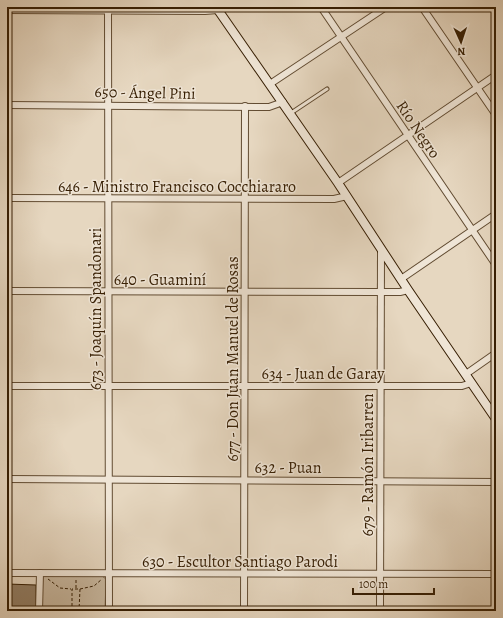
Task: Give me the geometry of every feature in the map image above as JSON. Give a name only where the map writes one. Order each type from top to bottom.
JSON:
[{"type":"main road","points":[[217,8],[347,196],[408,290],[496,420]]},
{"type":"street","name":"Río Negro","points":[[321,7],[496,265]]},
{"type":"street","points":[[270,84],[386,7]]},
{"type":"street","points":[[422,7],[496,115]]},
{"type":"street","points":[[7,10],[108,9],[205,11],[217,8]]},
{"type":"street","name":"673 - Joaquín Spandonari","points":[[108,9],[108,611]]},
{"type":"street","points":[[338,183],[496,75]]},
{"type":"street","name":"650 - Ángel Pini","points":[[7,105],[269,106],[283,102]]},
{"type":"street","name":"677 - Don Juan Manuel de Rosas","points":[[244,611],[245,106]]},
{"type":"street","name":"646 - Ministro Francisco Cocchiararo","points":[[7,198],[334,199],[347,196]]},
{"type":"street","points":[[401,279],[496,214]]},
{"type":"street","name":"679 - Ramón Iribarren","points":[[380,611],[381,248]]},
{"type":"street","name":"640 - Guaminí","points":[[7,291],[400,292],[408,290]]},
{"type":"street","points":[[466,374],[496,353]]},
{"type":"street","name":"634 - Juan de Garay","points":[[7,386],[462,386],[471,383]]},
{"type":"street","name":"632 - Puan","points":[[7,480],[380,480],[496,482]]},
{"type":"street","name":"630 - Escultor Santiago Parodi","points":[[7,573],[380,575],[496,574]]},
{"type":"street","points":[[40,573],[40,611]]},
{"type":"lane","points":[[290,113],[327,89]]},
{"type":"path","points":[[40,573],[60,588],[80,589],[94,586],[108,573]]},
{"type":"path","points":[[76,573],[76,589]]},
{"type":"path","points":[[72,589],[72,611]]},
{"type":"path","points":[[79,611],[80,589]]},
{"type":"shaded area","points":[[42,576],[102,576],[106,579],[105,611],[42,611]]},
{"type":"building","points":[[7,584],[36,585],[36,607],[8,608]]},
{"type":"building","points":[[36,607],[36,611],[8,611],[8,608]]}]
